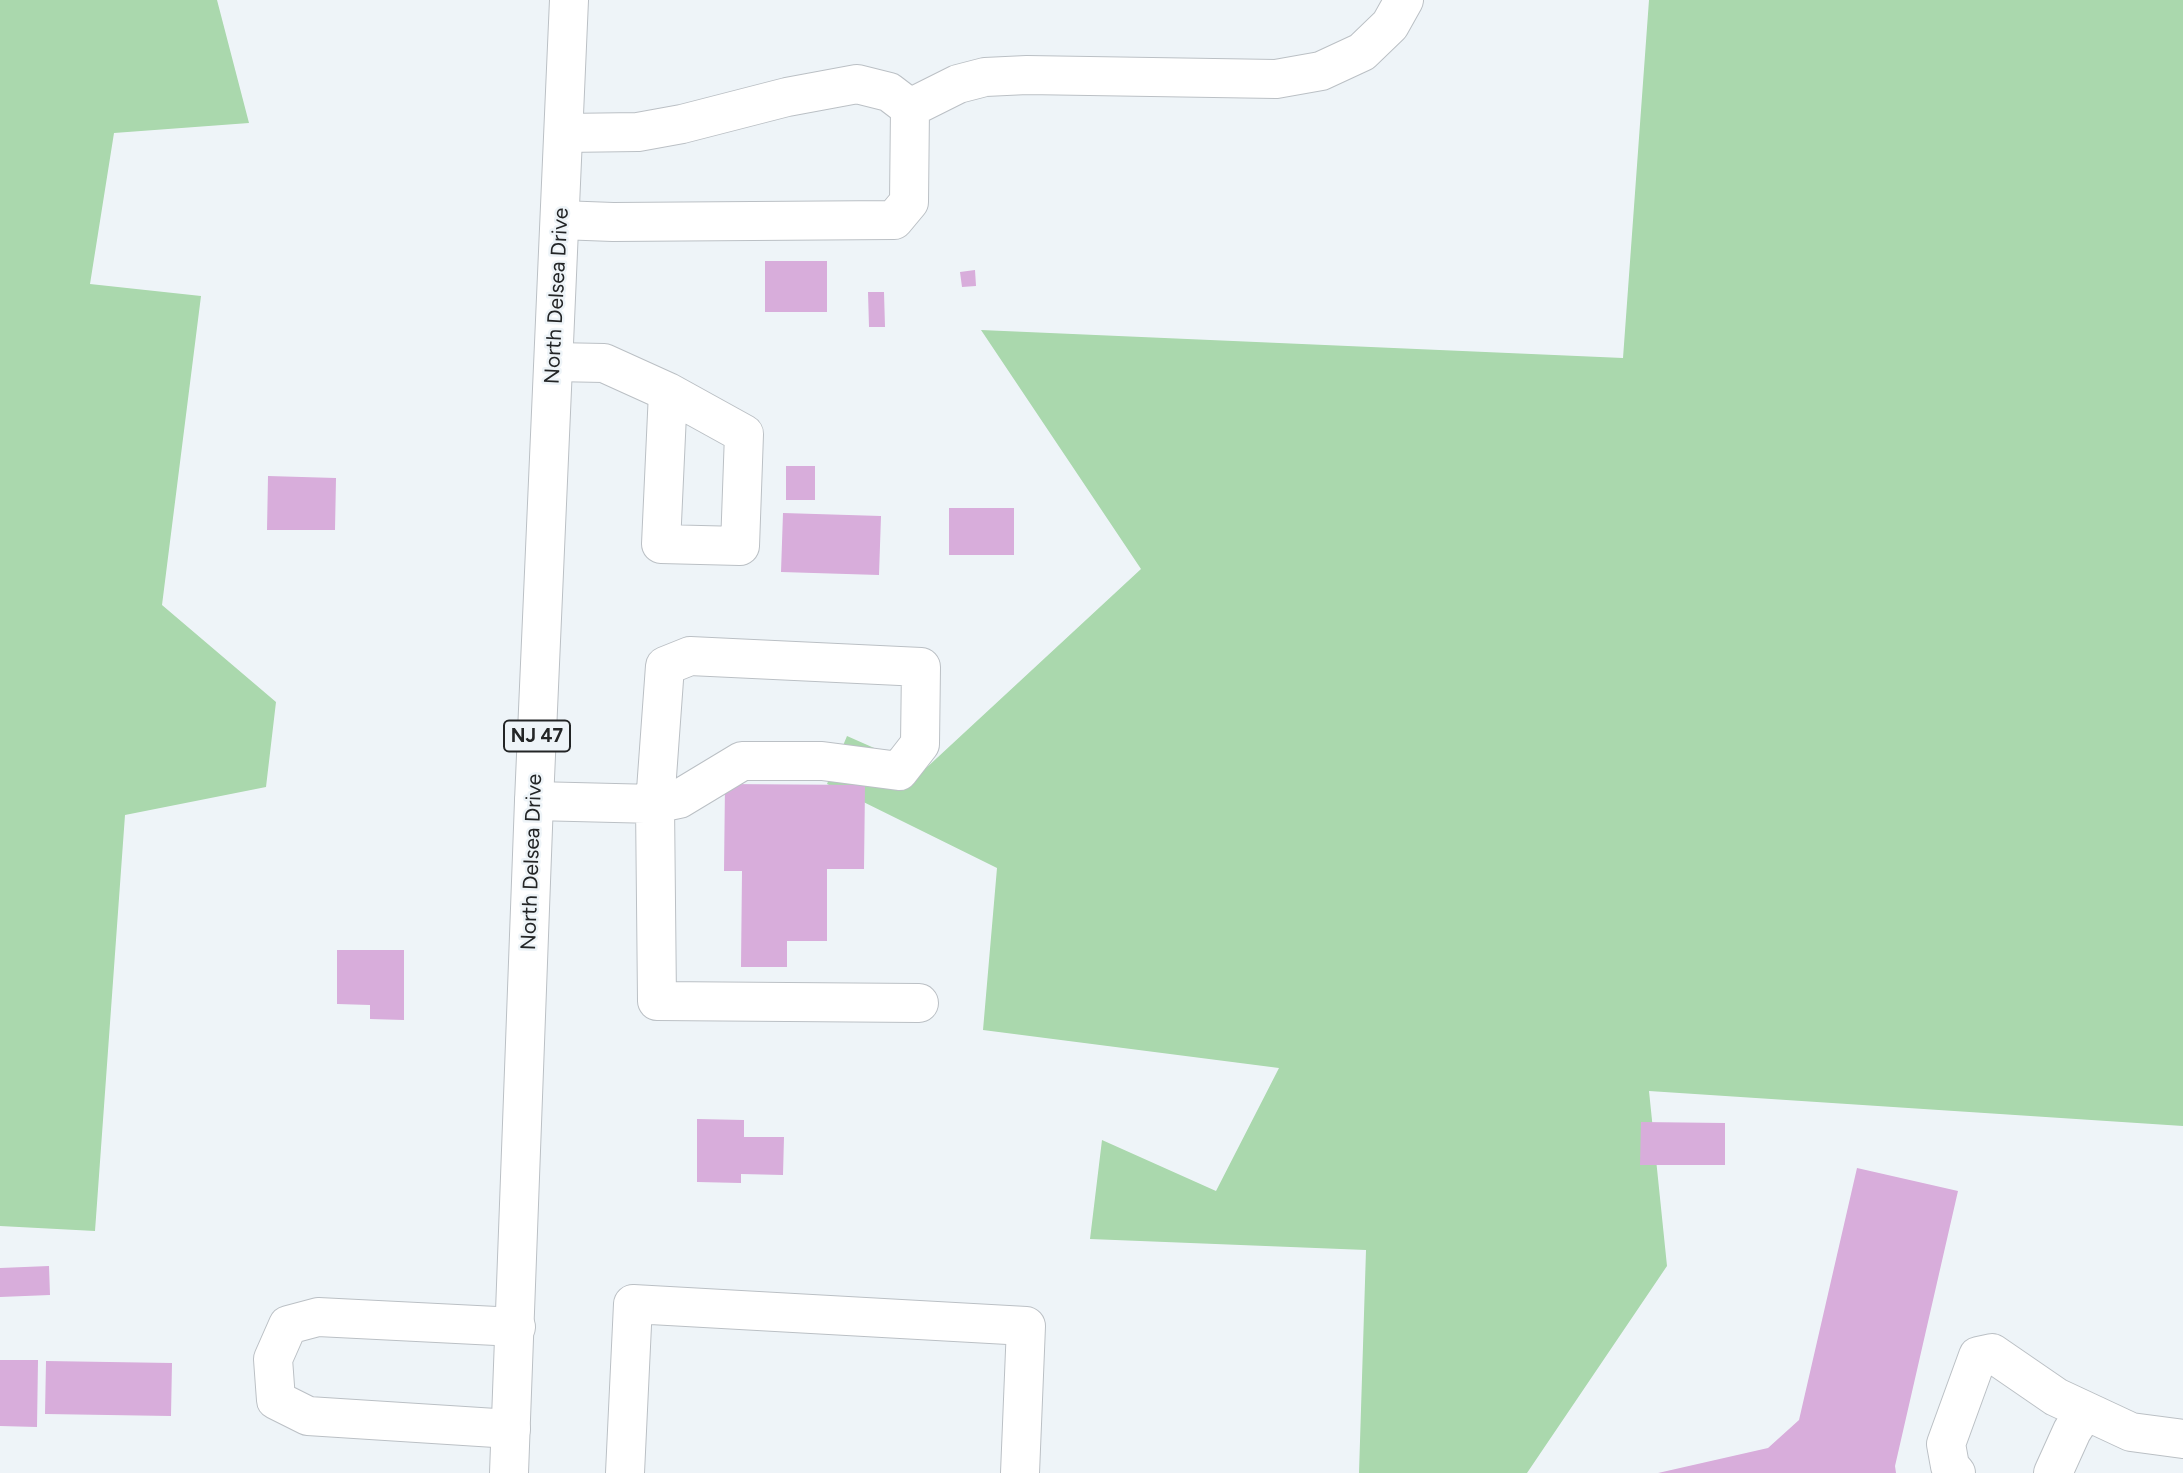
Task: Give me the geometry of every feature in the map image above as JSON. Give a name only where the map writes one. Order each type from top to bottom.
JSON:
[{"type":"main road","name":"North Delsea Drive","points":[[509,1473],[534,801],[569,0]]},
{"type":"main road","points":[[910,108],[958,84],[985,77],[1027,75],[1276,79],[1321,71],[1362,51],[1390,25],[1404,0]]},
{"type":"main road","points":[[564,133],[649,130],[787,97],[857,84],[889,92],[910,108]]},
{"type":"main road","points":[[560,220],[894,220],[909,202],[910,108]]},
{"type":"main road","points":[[554,362],[604,363],[668,393]]},
{"type":"main road","points":[[534,801],[655,804],[679,799],[742,761],[822,761],[899,771],[920,744],[921,667],[690,656],[665,666],[655,804],[657,1001],[919,1003]]},
{"type":"main road","points":[[625,1473],[633,1304],[1026,1326],[1020,1473]]},
{"type":"main road","points":[[511,1429],[308,1416],[276,1399],[273,1359],[288,1325],[318,1317],[516,1327]]},
{"type":"main road","points":[[1956,1473],[1950,1466],[1946,1444],[1978,1356],[1992,1353],[2056,1396],[2131,1432],[2183,1439]]},
{"type":"main road","points":[[2053,1473],[2085,1411]]},
{"type":"green space","points":[[0,0],[217,0],[249,123],[114,133],[90,284],[201,296],[162,605],[276,702],[266,787],[125,815],[95,1231],[0,1226]]},
{"type":"green space","points":[[1649,0],[2183,0],[2183,1126],[1649,1091],[1667,1266],[1527,1473],[1359,1473],[1366,1250],[1090,1239],[1102,1140],[1216,1191],[1279,1068],[983,1030],[997,868],[827,784],[847,736],[924,770],[1141,569],[981,330],[1623,358]]},
{"type":"building","points":[[765,261],[827,261],[827,312],[765,312]]},
{"type":"building","points":[[975,270],[976,286],[962,287],[960,272]]},
{"type":"building","points":[[868,292],[884,292],[885,327],[869,327]]},
{"type":"building","points":[[786,466],[815,466],[815,500],[786,500]]},
{"type":"building","points":[[268,476],[336,478],[335,530],[267,530]]},
{"type":"building","points":[[949,508],[1014,508],[1014,555],[949,555]]},
{"type":"building","points":[[783,513],[881,516],[879,575],[781,572]]},
{"type":"building","points":[[725,784],[865,785],[864,869],[827,869],[827,941],[787,941],[787,967],[741,967],[742,871],[724,871]]},
{"type":"building","points":[[337,950],[404,950],[404,1020],[370,1019],[370,1005],[337,1004]]},
{"type":"building","points":[[697,1119],[744,1120],[744,1137],[784,1137],[783,1175],[741,1174],[741,1183],[697,1182]]},
{"type":"building","points":[[1641,1122],[1725,1123],[1725,1165],[1640,1165]]},
{"type":"building","points":[[1857,1168],[1958,1191],[1895,1466],[1896,1473],[1658,1473],[1768,1448],[1799,1420]]},
{"type":"building","points":[[49,1266],[50,1295],[0,1297],[0,1268]]},
{"type":"building","points":[[0,1360],[38,1360],[37,1427],[0,1426]]},
{"type":"building","points":[[46,1361],[172,1363],[171,1416],[45,1414]]}]
